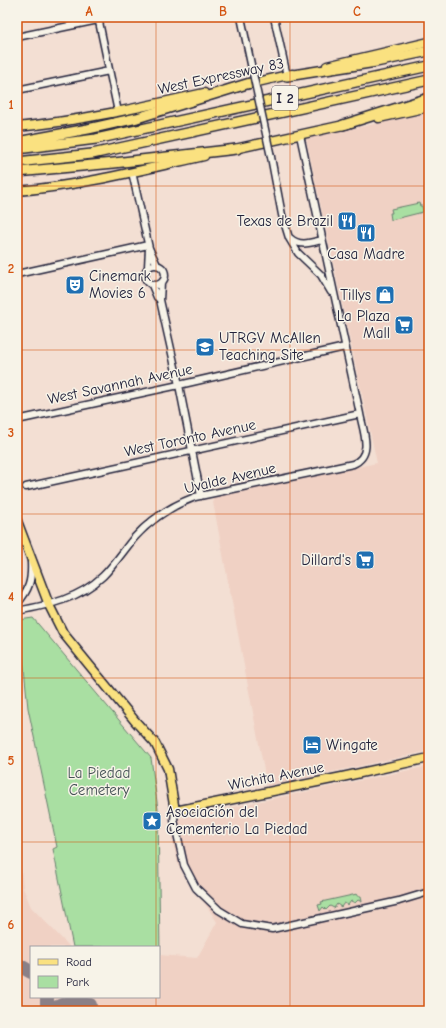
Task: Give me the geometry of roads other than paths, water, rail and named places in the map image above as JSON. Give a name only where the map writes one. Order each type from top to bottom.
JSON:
[{"type":"highway","points":[[287,76],[376,62],[429,51]]},
{"type":"highway","name":"I 2","points":[[17,149],[96,139],[429,66]]},
{"type":"highway","name":"I 2","points":[[17,162],[92,154],[429,80]]},
{"type":"highway","points":[[17,142],[88,129],[136,118],[250,84]]},
{"type":"highway","points":[[343,125],[429,98]]},
{"type":"highway","points":[[17,172],[237,149]]},
{"type":"main road","name":"West Expressway 83","points":[[17,127],[67,121],[118,112],[287,76],[429,42]]},
{"type":"main road","points":[[17,191],[132,172],[429,107]]},
{"type":"main road","points":[[17,521],[49,605],[63,633],[135,721],[155,743],[168,769],[175,811]]},
{"type":"main road","name":"Wichita Avenue","points":[[175,811],[429,758]]},
{"type":"street","points":[[240,17],[271,157],[282,215],[289,238],[298,253],[322,274],[337,306]]},
{"type":"street","points":[[274,17],[287,76]]},
{"type":"street","points":[[17,37],[98,19],[118,112]]},
{"type":"street","points":[[17,90],[109,71]]},
{"type":"street","points":[[300,135],[360,414]]},
{"type":"street","points":[[132,172],[149,246],[157,265]]},
{"type":"street","points":[[289,238],[295,243],[301,244],[322,240]]},
{"type":"street","points":[[149,246],[148,267],[145,271],[144,277],[147,282],[152,285],[157,297],[160,300]]},
{"type":"street","points":[[17,274],[149,246]]},
{"type":"street","points":[[148,267],[157,265],[162,267],[165,273],[164,280],[161,283],[160,300],[201,496]]},
{"type":"street","points":[[152,285],[161,283]]},
{"type":"street","name":"West Savannah Avenue","points":[[17,420],[345,347]]},
{"type":"street","name":"West Toronto Avenue","points":[[26,487],[192,452],[360,414]]},
{"type":"street","name":"Uvalde Avenue","points":[[17,611],[49,605],[78,594],[104,576],[133,538],[150,522],[183,502],[201,496],[353,464],[361,460],[364,456],[366,446],[360,414]]},
{"type":"street","points":[[17,604],[24,596],[29,586],[31,557]]},
{"type":"street","points":[[175,811],[174,820],[184,865],[196,888],[219,910],[242,924],[272,929],[399,901],[429,892]]},
{"type":"place","name":"Texas de Brazil","points":[[347,221]]},
{"type":"place","name":"Casa Madre","points":[[366,233]]},
{"type":"place","name":"Cinemark Movies 6","points":[[75,285]]},
{"type":"place","name":"Tillys","points":[[385,295]]},
{"type":"place","name":"La Plaza Mall","points":[[404,325]]},
{"type":"place","name":"UTRGV McAllen Teaching Site","points":[[205,347]]},
{"type":"place","name":"Dillard's","points":[[365,560]]},
{"type":"place","name":"Wingate","points":[[312,745]]},
{"type":"place","name":"Asociación del Cementerio La Piedad","points":[[152,821]]},
{"type":"park label","name":"La Piedad Cemetery","points":[[99,782]]}]
